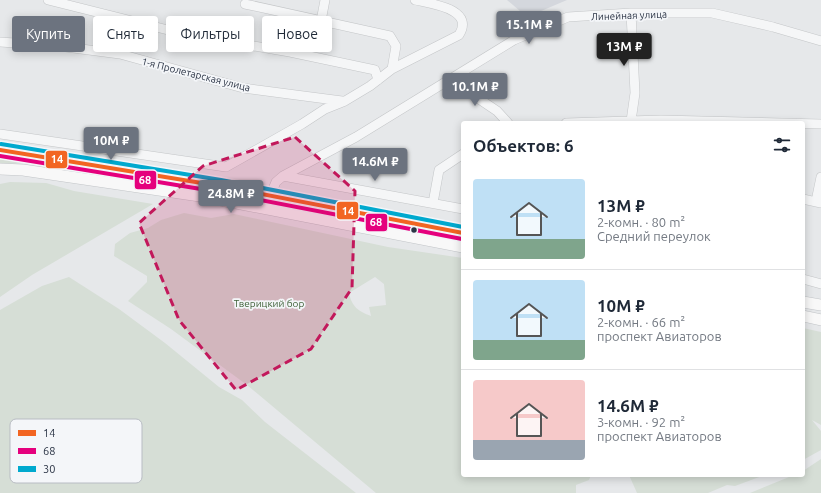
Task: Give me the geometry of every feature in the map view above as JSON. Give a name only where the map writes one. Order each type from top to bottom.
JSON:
[{"type":"main road","points":[[0,150],[81,162],[461,233]]},
{"type":"main road","points":[[0,169],[23,170],[200,196],[461,247]]},
{"type":"main road","points":[[805,302],[821,305]]},
{"type":"main road","points":[[805,316],[821,320]]},
{"type":"street","points":[[48,0],[188,35],[290,52],[375,70],[378,80]]},
{"type":"street","points":[[322,16],[325,0]]},
{"type":"street","points":[[0,134],[226,167],[302,124],[325,108],[345,102],[392,69],[459,35],[463,26],[462,22],[451,9],[415,0]]},
{"type":"street","points":[[245,4],[299,16]]},
{"type":"street","points":[[631,13],[635,93],[631,121]]},
{"type":"street","name":"Линейная улица","points":[[270,196],[276,182],[283,176],[356,137],[514,40],[568,18],[631,13],[712,13],[772,27],[821,41]]},
{"type":"street","points":[[332,23],[390,36],[396,46],[392,69]]},
{"type":"street","name":"1-я Пролетарская улица","points":[[0,42],[58,46],[120,54],[244,88],[345,102]]},
{"type":"street","points":[[451,80],[498,111],[506,121]]},
{"type":"street","points":[[646,121],[702,121]]},
{"type":"street","points":[[805,124],[821,124]]},
{"type":"street","points":[[433,203],[439,170],[461,155]]},
{"type":"street","points":[[283,176],[461,209]]},
{"type":"street","points":[[805,199],[818,202],[821,177]]},
{"type":"street","points":[[805,280],[821,284]]},
{"type":"highlighted area","points":[[295,137],[355,191],[352,288],[311,349],[236,390],[179,320],[139,223],[203,166]]},
{"type":"shaded area","points":[[507,0],[567,0],[527,17]]},
{"type":"green space","points":[[0,155],[210,188],[203,191],[30,163],[0,164]]},
{"type":"green space","points":[[10,182],[46,183],[74,191],[153,204],[32,275],[0,297],[0,184]]},
{"type":"green space","name":"Тверицкий бор","points":[[184,213],[211,218],[234,214],[388,247],[461,258],[461,477],[590,477],[589,480],[576,485],[576,493],[376,493],[247,385],[171,329],[128,301],[147,282],[147,276],[114,256],[115,244],[130,233],[148,228],[161,220]],"holes":[[[375,277],[384,284],[386,305],[369,307],[371,316],[356,308],[350,298],[349,293]]]},
{"type":"green space","points":[[69,277],[119,309],[165,343],[219,387],[242,400],[265,422],[356,493],[0,493],[0,310],[42,286]]},
{"type":"green space","points":[[805,328],[821,332],[821,425],[812,420],[821,431],[821,450],[805,459]]},
{"type":"green space","points":[[821,459],[821,493],[750,493],[789,477],[805,477],[805,470]]},
{"type":"green space","points":[[630,477],[760,477],[735,486],[727,485],[708,493],[637,493]]},
{"type":"transit line","name":"30","points":[[1,144],[221,180],[461,227]]},
{"type":"transit line","name":"14","points":[[0,150],[220,186],[461,233]]},
{"type":"transit line","name":"68","points":[[0,156],[219,192],[461,239]]}]
